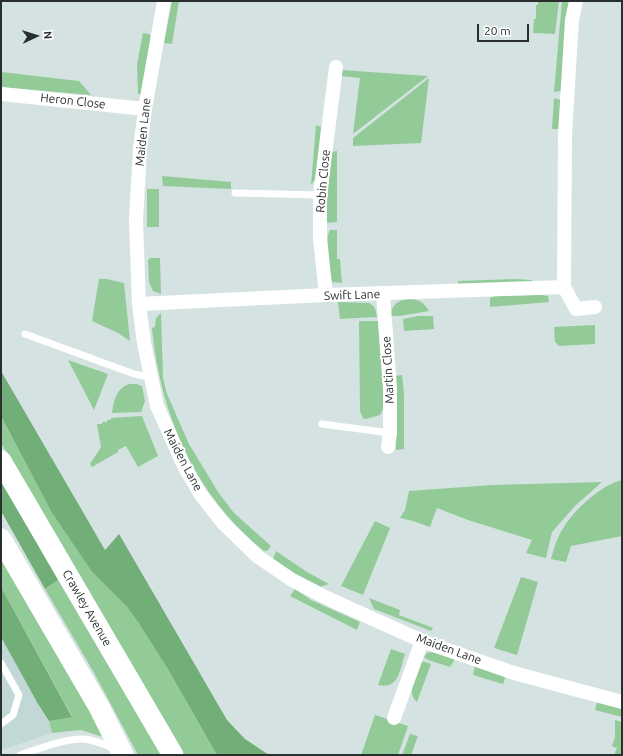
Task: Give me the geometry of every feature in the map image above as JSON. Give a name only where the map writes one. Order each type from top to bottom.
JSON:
[{"type":"main road","name":"Crawley Avenue","points":[[1,461],[173,755]]},
{"type":"main road","points":[[1,539],[99,707],[122,753]]},
{"type":"street","name":"Maiden Lane","points":[[164,1],[145,109],[140,148],[136,220],[139,304],[144,343],[157,406],[184,466],[201,494],[224,523],[257,556],[292,580],[329,599],[422,641],[514,673],[622,702]]},
{"type":"street","points":[[576,1],[572,20],[565,134],[564,287],[576,309],[595,307]]},
{"type":"street","name":"Robin Close","points":[[326,295],[320,238],[320,195],[336,67]]},
{"type":"street","name":"Heron Close","points":[[1,94],[145,109]]},
{"type":"street","name":"Swift Lane","points":[[139,304],[326,295],[564,287]]},
{"type":"street","name":"Martin Close","points":[[383,294],[390,388],[390,433],[388,447]]},
{"type":"street","points":[[394,718],[422,641]]},
{"type":"lane","points":[[235,193],[320,195]]},
{"type":"lane","points":[[24,334],[134,374],[150,377]]},
{"type":"lane","points":[[322,424],[390,433]]},
{"type":"lane","points":[[1,663],[18,695],[13,715],[1,724]]},
{"type":"lane","points":[[20,755],[81,738],[95,741],[122,753]]},
{"type":"shaded area","points":[[1,637],[49,721],[52,733],[5,749],[1,749]]},
{"type":"green space","points":[[172,1],[179,1],[172,44],[164,43]]},
{"type":"green space","points":[[538,1],[559,1],[555,34],[533,33],[534,19],[536,19],[536,5],[538,5]]},
{"type":"green space","points":[[562,1],[571,1],[561,91],[554,92]]},
{"type":"green space","points":[[143,33],[151,36],[142,92],[138,94],[137,64]]},
{"type":"green space","points":[[341,70],[428,76],[353,134],[360,78],[341,76]]},
{"type":"green space","points":[[1,72],[79,81],[91,95],[1,87]]},
{"type":"green space","points":[[429,78],[421,143],[353,146],[353,138]]},
{"type":"green space","points":[[554,98],[561,100],[561,129],[552,129]]},
{"type":"green space","points":[[316,125],[321,127],[316,178],[311,185]]},
{"type":"green space","points":[[337,151],[337,222],[329,223],[326,222],[328,184],[332,152]]},
{"type":"green space","points":[[162,176],[231,182],[231,189],[163,186]]},
{"type":"green space","points":[[147,189],[159,189],[159,227],[147,227]]},
{"type":"green space","points":[[330,230],[337,230],[337,259],[340,259],[342,283],[332,282],[327,248]]},
{"type":"green space","points":[[150,258],[160,258],[161,294],[153,291],[149,282],[148,260]]},
{"type":"green space","points":[[99,279],[107,279],[124,283],[130,341],[118,333],[92,321]]},
{"type":"green space","points":[[515,279],[532,280],[532,283],[458,286],[458,281]]},
{"type":"green space","points":[[494,296],[548,296],[549,302],[490,307],[490,298]]},
{"type":"green space","points":[[407,299],[420,301],[429,311],[400,316],[390,316],[392,309],[396,304]]},
{"type":"green space","points":[[338,302],[369,303],[375,308],[377,317],[340,319]]},
{"type":"green space","points":[[161,313],[163,378],[167,394],[189,444],[218,492],[234,513],[271,546],[267,551],[264,551],[240,529],[219,505],[200,479],[185,451],[173,422],[163,391],[156,360],[152,328],[155,327],[156,318]]},
{"type":"green space","points":[[418,316],[433,316],[434,329],[404,331],[403,319]]},
{"type":"green space","points":[[359,321],[378,321],[384,400],[383,409],[380,415],[366,419],[363,418],[360,411]]},
{"type":"green space","points":[[595,325],[595,344],[559,346],[555,342],[554,327]]},
{"type":"green space","points":[[68,360],[108,374],[94,410]]},
{"type":"green space","points":[[1,371],[105,550],[119,534],[227,720],[245,739],[269,755],[217,755],[169,671],[138,622],[127,607],[92,572],[52,513],[1,416]]},
{"type":"green space","points":[[402,375],[404,394],[404,449],[396,450],[395,376]]},
{"type":"green space","points":[[130,384],[142,386],[145,401],[141,412],[112,413],[116,395],[122,388]]},
{"type":"green space","points":[[1,416],[52,513],[92,572],[127,607],[138,622],[169,671],[217,755],[184,755],[1,443]]},
{"type":"green space","points":[[142,416],[158,456],[138,467],[126,446],[92,467],[90,464],[101,447],[97,424],[107,422],[107,420],[111,420],[111,418]]},
{"type":"green space","points":[[622,480],[622,536],[571,546],[566,562],[551,559],[556,543],[563,529],[576,511],[603,488]]},
{"type":"green space","points":[[1,481],[58,580],[45,589],[1,511]]},
{"type":"green space","points":[[602,482],[575,506],[552,532],[546,558],[526,553],[532,540],[468,520],[437,508],[430,527],[400,518],[405,510],[409,491],[492,485]]},
{"type":"green space","points":[[375,521],[390,528],[363,595],[341,586]]},
{"type":"green space","points":[[1,548],[106,738],[81,730],[52,733],[49,721],[72,716],[1,587]]},
{"type":"green space","points":[[276,551],[307,572],[329,584],[320,587],[291,572],[273,559]]},
{"type":"green space","points":[[521,577],[538,582],[517,655],[494,648]]},
{"type":"green space","points":[[58,580],[161,755],[138,755],[93,671],[45,589]]},
{"type":"green space","points":[[1,587],[72,717],[49,721],[1,637]]},
{"type":"green space","points":[[295,589],[311,600],[360,622],[357,630],[290,596]]},
{"type":"green space","points":[[369,598],[400,610],[399,615],[433,628],[431,631],[374,609]]},
{"type":"green space","points":[[391,649],[405,654],[400,672],[398,677],[390,684],[385,686],[378,685]]},
{"type":"green space","points":[[432,652],[455,659],[450,667],[428,660],[424,657],[427,653]]},
{"type":"green space","points":[[422,661],[431,664],[417,702],[412,693],[412,688]]},
{"type":"green space","points":[[475,666],[504,676],[505,678],[503,684],[473,675]]},
{"type":"green space","points":[[597,702],[619,707],[622,709],[622,717],[595,710]]},
{"type":"green space","points":[[375,715],[408,726],[398,755],[361,755]]},
{"type":"green space","points":[[615,720],[622,722],[622,755],[614,755],[617,748],[612,746],[615,737]]},
{"type":"green space","points":[[410,734],[418,736],[411,755],[402,755]]}]
